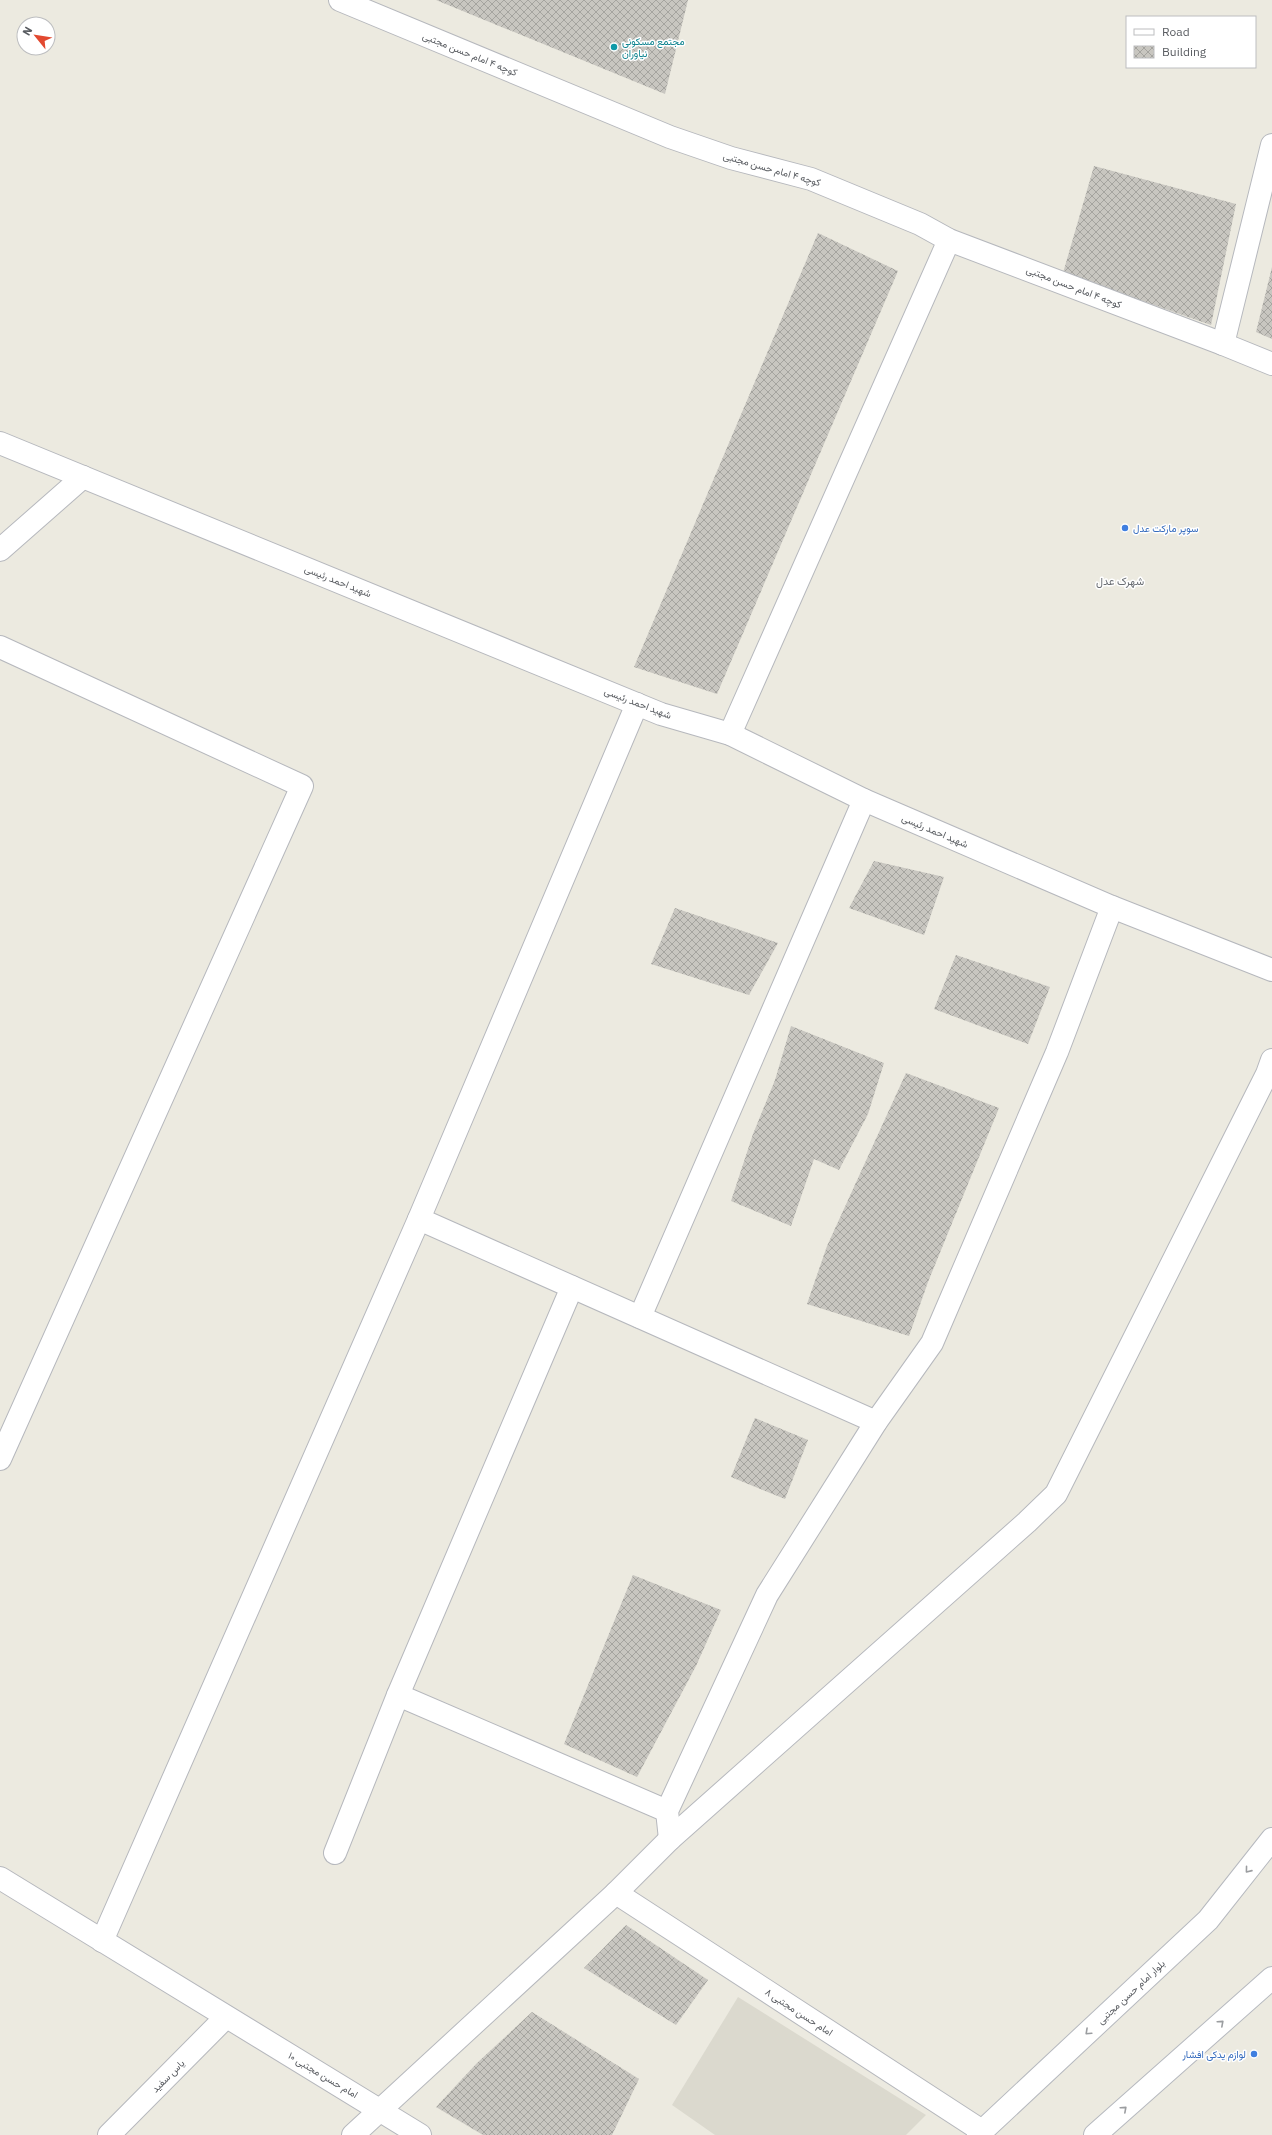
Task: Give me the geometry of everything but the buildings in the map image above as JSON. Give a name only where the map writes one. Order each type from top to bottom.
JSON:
[{"type":"street","name":"کوچه ۴ امام حسن مجتبی","points":[[340,0],[670,137],[731,158],[811,179],[920,224],[949,240],[1272,364]]},
{"type":"street","points":[[1223,344],[1272,145]]},
{"type":"street","points":[[730,734],[949,240]]},
{"type":"street","name":"شهید احمد رئیسی","points":[[0,443],[661,714],[730,734],[864,800],[1112,907],[1272,970]]},
{"type":"street","points":[[0,550],[83,477]]},
{"type":"street","points":[[0,647],[302,786],[0,1459]]},
{"type":"street","points":[[102,1941],[419,1219],[637,704]]},
{"type":"street","points":[[640,1317],[864,800]]},
{"type":"street","points":[[670,1839],[667,1811],[767,1595],[876,1422],[932,1343],[1057,1052],[1112,907]]},
{"type":"street","points":[[353,2135],[382,2110],[616,1893],[670,1839],[1027,1522],[1056,1494],[1267,1074],[1272,1060]]},
{"type":"street","points":[[419,1219],[876,1422]]},
{"type":"street","points":[[335,1853],[398,1695],[572,1287]]},
{"type":"street","points":[[398,1695],[667,1811]]},
{"type":"street","name":"بلوار امام حسن مجتبی","points":[[980,2133],[1208,1920],[1272,1839]]},
{"type":"street","name":"امام حسن مجتبی ۱۰","points":[[0,1878],[226,2017],[382,2110],[420,2135]]},
{"type":"street","name":"امام حسن مجتبی ۸","points":[[616,1893],[980,2133]]},
{"type":"street","points":[[1095,2135],[1272,1978]]},
{"type":"street","name":"یاس سفید","points":[[109,2135],[226,2017]]},
{"type":"shaded area","points":[[738,1997],[926,2115],[906,2135],[715,2135],[672,2105]]},
{"type":"place","name":"مجتمع مسکونی نیاوران","points":[[614,47]]},
{"type":"place","name":"سوپر مارکت عدل","points":[[1125,528]]},
{"type":"place","name":"لوازم یدکی افشار","points":[[1254,2054]]},
{"type":"district","name":"شهرک عدل","points":[[1120,581]]}]
